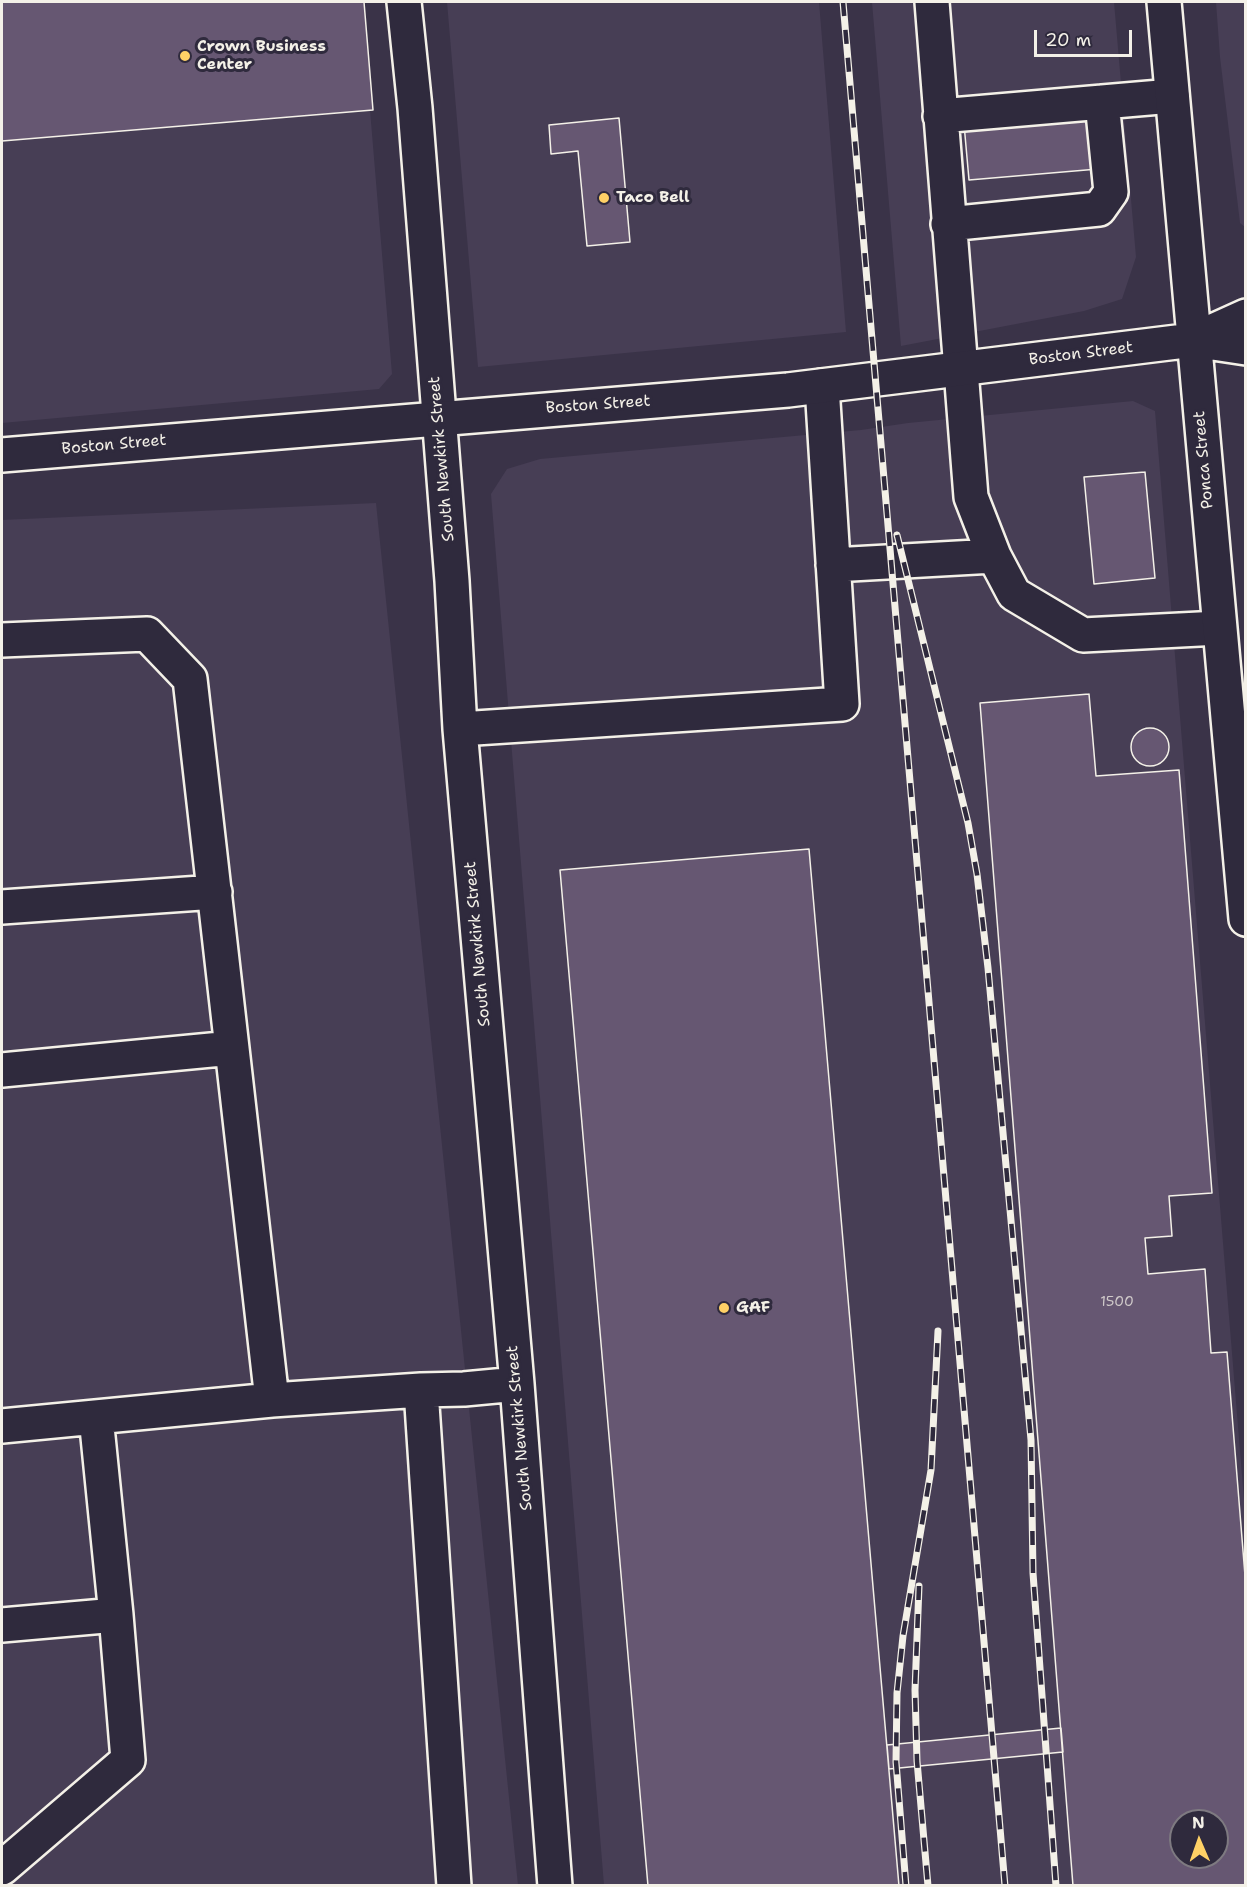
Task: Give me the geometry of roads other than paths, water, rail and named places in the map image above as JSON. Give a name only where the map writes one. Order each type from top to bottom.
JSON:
[{"type":"main road","name":"South Newkirk Street","points":[[404,2],[415,108],[451,570],[460,729],[517,1384],[555,1886]]},
{"type":"main road","points":[[932,2],[959,369],[971,497],[994,556],[1014,594],[1083,635],[1220,628]]},
{"type":"main road","name":"Ponca Street","points":[[1164,2],[1193,340],[1243,866],[1245,918]]},
{"type":"main road","points":[[940,116],[1172,96]]},
{"type":"main road","points":[[948,224],[1099,209],[1111,192],[1102,102]]},
{"type":"main road","points":[[1193,340],[1245,316]]},
{"type":"main road","name":"Boston Street","points":[[2,455],[788,390],[1193,340]]},
{"type":"main road","points":[[1193,340],[1245,348]]},
{"type":"main road","points":[[460,729],[842,704],[822,386]]},
{"type":"main road","points":[[833,565],[994,556]]},
{"type":"main road","points":[[2,640],[147,634],[190,679],[272,1400]]},
{"type":"main road","points":[[2,908],[215,892]]},
{"type":"main road","points":[[2,1070],[232,1048]]},
{"type":"main road","points":[[2,1426],[272,1400],[517,1384]]},
{"type":"main road","points":[[421,1390],[454,1886]]},
{"type":"main road","points":[[2,1868],[128,1760],[96,1417]]},
{"type":"main road","points":[[2,1625],[116,1615]]},
{"type":"railway","points":[[843,2],[1005,1886]]},
{"type":"railway","points":[[897,535],[968,823],[977,874],[988,968],[1031,1440],[1033,1573],[1056,1886]]},
{"type":"railway","points":[[906,1886],[896,1762],[897,1693],[903,1636],[931,1470],[938,1331]]},
{"type":"railway","points":[[919,1586],[915,1690],[917,1761],[928,1886]]},
{"type":"place","name":"Crown Business Center","points":[[185,56]]},
{"type":"place","name":"Taco Bell","points":[[604,198]]},
{"type":"place","name":"GAF","points":[[724,1308]]}]
